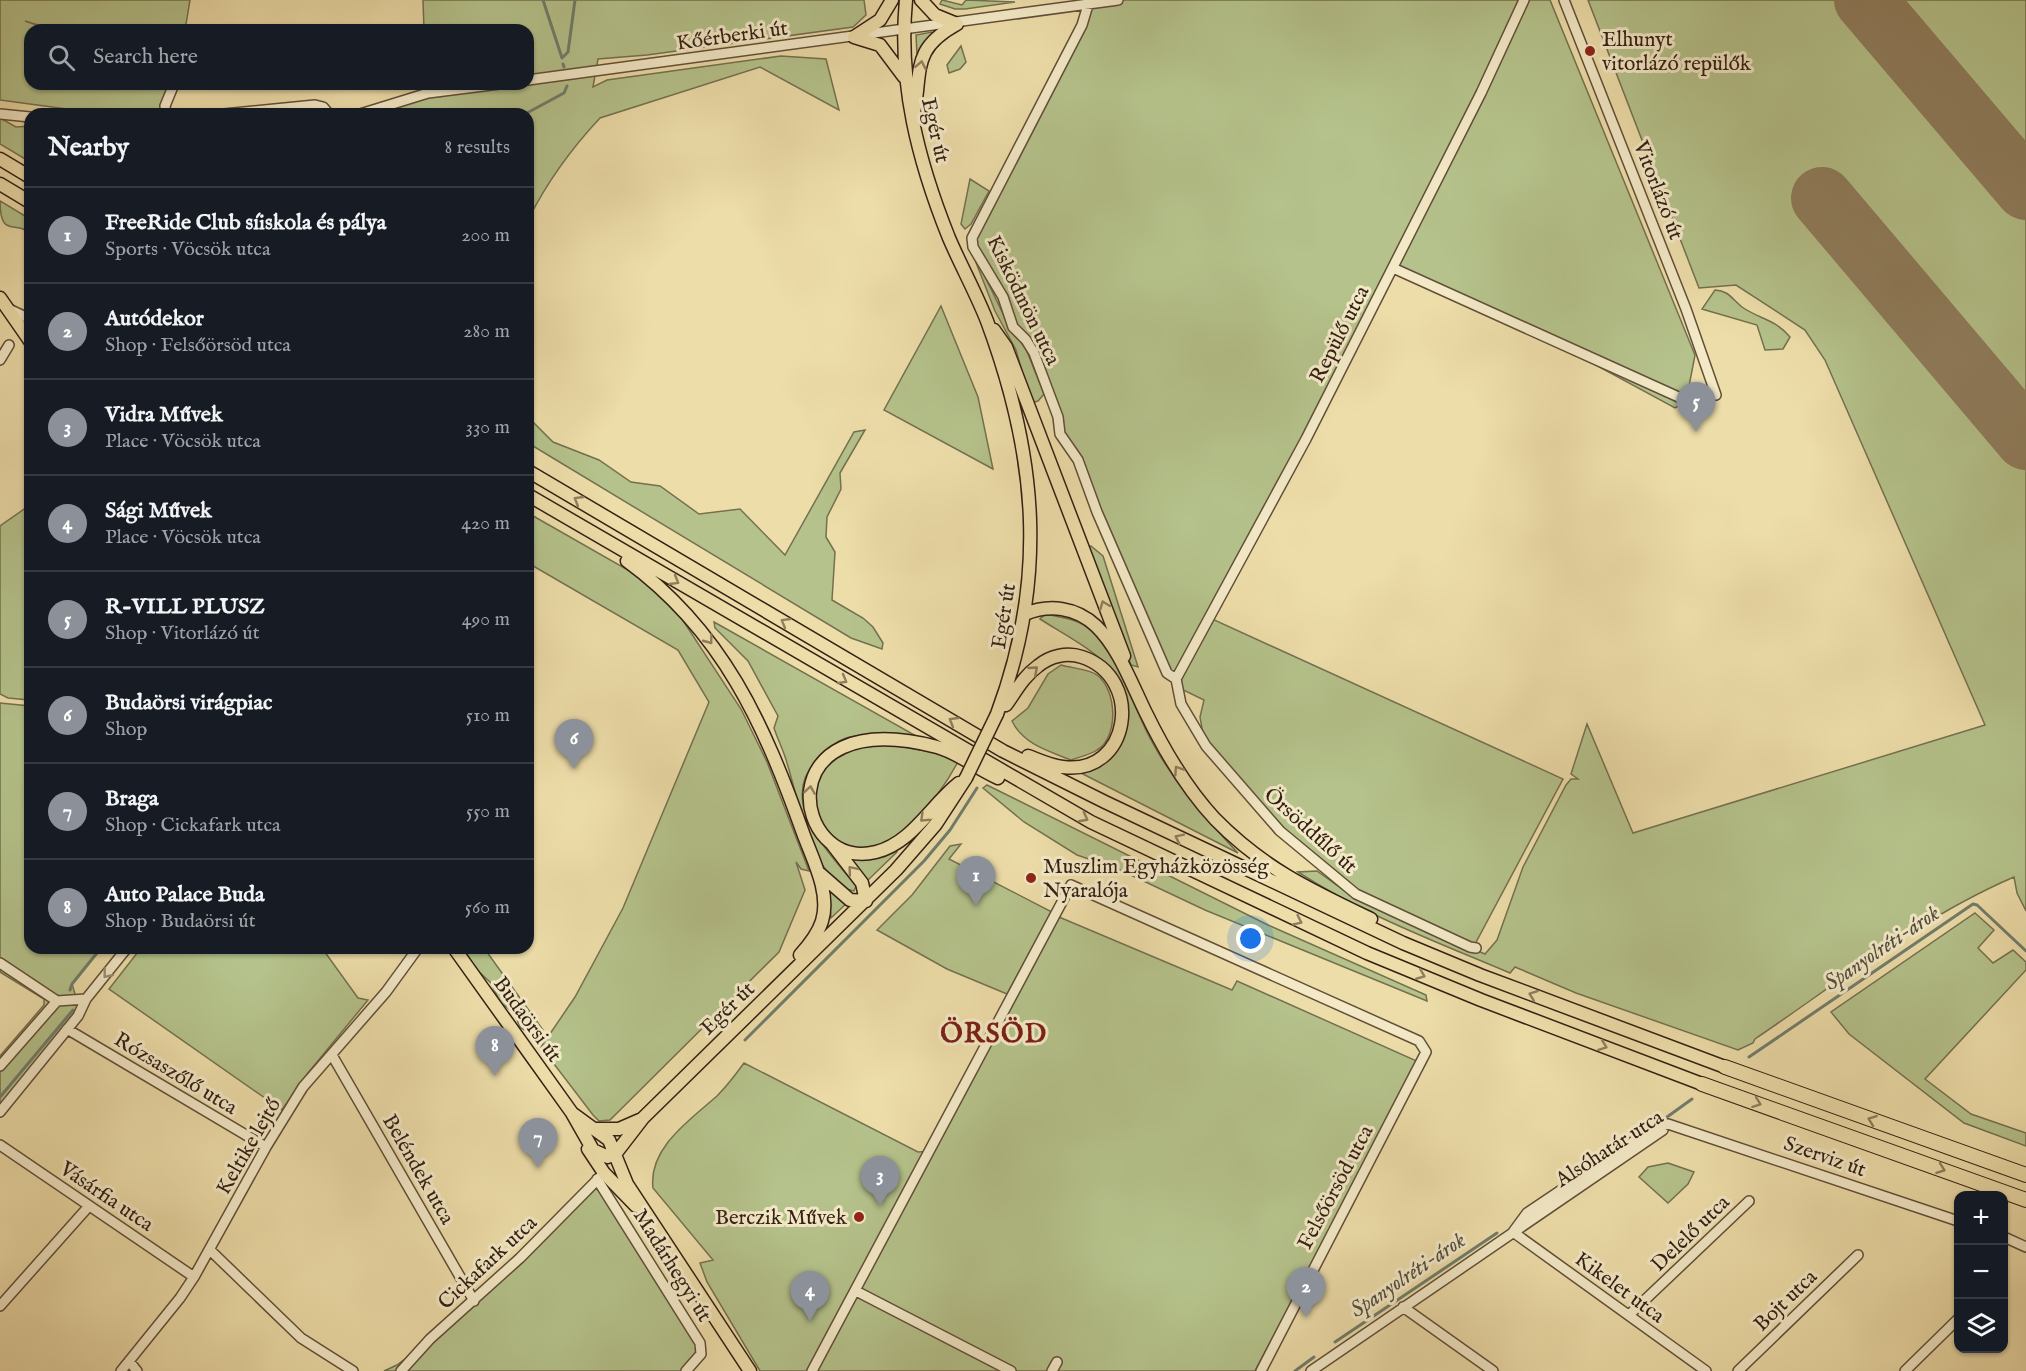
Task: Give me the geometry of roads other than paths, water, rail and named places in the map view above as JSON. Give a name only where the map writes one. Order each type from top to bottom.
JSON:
[{"type":"highway","points":[[1725,1067],[2026,1175]]},
{"type":"highway","points":[[1702,1084],[2026,1200]]},
{"type":"main road","points":[[854,37],[880,20],[892,0]]},
{"type":"main road","name":"Egér út","points":[[614,1148],[866,901],[936,824],[966,778],[997,714],[1015,664],[1025,614],[1032,543],[1028,473],[1010,387],[986,319],[937,206],[912,122],[904,77],[906,0]]},
{"type":"main road","points":[[921,0],[935,15],[957,24]]},
{"type":"main road","points":[[912,122],[921,59],[926,47],[935,38],[957,24]]},
{"type":"main road","points":[[854,37],[880,45],[904,77]]},
{"type":"main road","points":[[0,159],[24,173]]},
{"type":"main road","points":[[0,184],[24,198]]},
{"type":"main road","points":[[1,299],[24,332]]},
{"type":"main road","points":[[986,319],[1006,347],[1139,699]]},
{"type":"main road","points":[[534,475],[1003,751],[1227,861],[1403,943],[1480,975],[1725,1067]]},
{"type":"main road","points":[[534,499],[1033,790],[1208,879],[1367,952],[1481,1000],[1702,1084]]},
{"type":"main road","points":[[570,520],[641,572],[674,601],[726,663],[764,730],[817,870],[823,895],[823,920],[816,934],[795,961],[790,973]]},
{"type":"main road","points":[[1025,614],[1050,607],[1066,610],[1097,626],[1113,650],[1173,761],[1214,817],[1265,862],[1306,889],[1375,921],[1403,943]]},
{"type":"main road","points":[[997,714],[1032,671],[1048,660],[1065,654],[1089,659],[1106,670],[1119,690],[1123,708],[1121,726],[1114,743],[1100,758],[1084,765],[1064,767],[1020,753],[1003,751]]},
{"type":"main road","points":[[817,870],[850,900],[866,901],[862,883],[817,827],[809,800],[810,784],[816,769],[826,756],[839,747],[855,742],[893,741],[936,747],[1010,784],[1033,790]]},
{"type":"main road","points":[[830,842],[859,853],[888,848],[910,832],[966,778]]},
{"type":"main road","name":"Budaörsi út","points":[[458,954],[572,1113],[595,1129],[614,1148],[624,1179],[750,1371]]},
{"type":"main road","points":[[572,1113],[593,1150],[603,1156]]},
{"type":"main road","name":"Budaörsi út","points":[[572,1113],[575,1127],[601,1176],[646,1215]]},
{"type":"main road","points":[[595,1129],[618,1129],[643,1118]]},
{"type":"main road","points":[[643,1118],[625,1158],[627,1175],[646,1215]]},
{"type":"main road","points":[[601,1176],[603,1156],[614,1148]]},
{"type":"street","name":"Kőérberki út","points":[[534,79],[957,24],[1118,0]]},
{"type":"street","name":"Repülő utca","points":[[1176,680],[1306,439],[1520,15],[1524,0]]},
{"type":"street","name":"Vitorlázó út","points":[[1564,0],[1686,309],[1716,395]]},
{"type":"street","name":"Kisködmön utca","points":[[1088,5],[1082,25],[972,238],[973,247],[1003,297],[1013,327],[1026,340],[1034,353],[1058,417],[1060,434],[1078,460],[1097,512],[1167,673],[1176,680]]},
{"type":"street","points":[[165,108],[171,90]]},
{"type":"street","points":[[379,108],[428,93],[452,90]]},
{"type":"street","points":[[285,108],[315,105],[324,108]]},
{"type":"street","points":[[0,114],[24,116]]},
{"type":"street","points":[[1393,268],[1694,404]]},
{"type":"street","points":[[1,299],[10,309],[24,316]]},
{"type":"street","points":[[0,360],[4,346]]},
{"type":"street","name":"Örsöddűlő út","points":[[1176,680],[1181,704],[1206,746],[1280,831],[1356,894],[1476,948]]},
{"type":"street","name":"Felsőörsöd utca","points":[[856,1291],[1071,885],[1419,1041],[1426,1052],[1261,1371]]},
{"type":"street","points":[[0,1112],[78,1016],[86,999],[122,954]]},
{"type":"street","name":"Keltike lejtő","points":[[120,1371],[180,1298],[194,1277],[266,1147],[303,1087],[332,1055],[413,954]]},
{"type":"street","points":[[0,963],[57,1001],[86,999]]},
{"type":"street","points":[[0,1066],[57,1001]]},
{"type":"street","name":"Rózsaszőlő utca","points":[[67,1029],[266,1147]]},
{"type":"street","name":"Beléndek utca","points":[[332,1055],[474,1300]]},
{"type":"street","name":"Alsóhatár utca","points":[[1311,1371],[1513,1232],[1527,1212],[1649,1131],[1668,1124],[1679,1127]]},
{"type":"street","name":"Szerviz út","points":[[1679,1127],[1954,1219]]},
{"type":"street","name":"Vásárfia utca","points":[[0,1145],[194,1277]]},
{"type":"street","name":"Cickafark utca","points":[[401,1371],[430,1339],[558,1221],[601,1176]]},
{"type":"street","name":"Madárhegyi út","points":[[601,1176],[700,1343],[701,1354],[686,1371]]},
{"type":"street","name":"Delelő utca","points":[[1629,1315],[1749,1201]]},
{"type":"street","points":[[0,1306],[89,1206]]},
{"type":"street","name":"Kikelet utca","points":[[1513,1232],[1706,1371]]},
{"type":"street","points":[[2008,1239],[2026,1247]]},
{"type":"street","points":[[210,1250],[301,1338],[353,1371]]},
{"type":"street","name":"Bojt utca","points":[[1738,1371],[1858,1255]]},
{"type":"street","points":[[812,1371],[856,1291],[1011,1371]]},
{"type":"street","points":[[1403,1307],[1493,1371]]},
{"type":"street","points":[[1905,1371],[1954,1324]]},
{"type":"street","points":[[129,1361],[137,1371]]},
{"type":"waterway","points":[[543,0],[562,58],[568,52],[575,0]]},
{"type":"waterway","points":[[534,109],[564,93],[567,86]]},
{"type":"waterway","points":[[745,1040],[924,861],[950,830],[977,788]]},
{"type":"waterway","name":"Spanyolréti-árok","points":[[1749,1057],[1973,904],[1977,905],[2026,951]]},
{"type":"waterway","points":[[70,990],[72,984],[96,954]]},
{"type":"waterway","points":[[0,1097],[73,1010]]},
{"type":"waterway","name":"Spanyolréti-árok","points":[[1667,1117],[1692,1099]]},
{"type":"waterway","name":"Spanyolréti-árok","points":[[1335,1342],[1497,1233]]},
{"type":"waterway","name":"Spanyolréti-árok","points":[[1295,1371],[1314,1357]]},
{"type":"place","name":"Elhunyt vitorlázó repülők","points":[[1590,51]]},
{"type":"place","name":"R-VILL PLUSZ","points":[[1696,432]]},
{"type":"place","name":"Budaörsi virágpiac","points":[[574,769]]},
{"type":"place","name":"Muszlim Egyházközösség Nyaralója","points":[[1031,878]]},
{"type":"place","name":"FreeRide Club síiskola és pálya","points":[[976,906]]},
{"type":"place","name":"Auto Palace Buda","points":[[495,1076]]},
{"type":"place","name":"Braga","points":[[538,1168]]},
{"type":"place","name":"Vidra Művek","points":[[880,1206]]},
{"type":"place","name":"Berczik Művek","points":[[859,1217]]},
{"type":"place","name":"Autódekor","points":[[1306,1317]]},
{"type":"place","name":"Sági Művek","points":[[810,1321]]},
{"type":"district","name":"ÖRSÖD","points":[[994,1033]]}]
